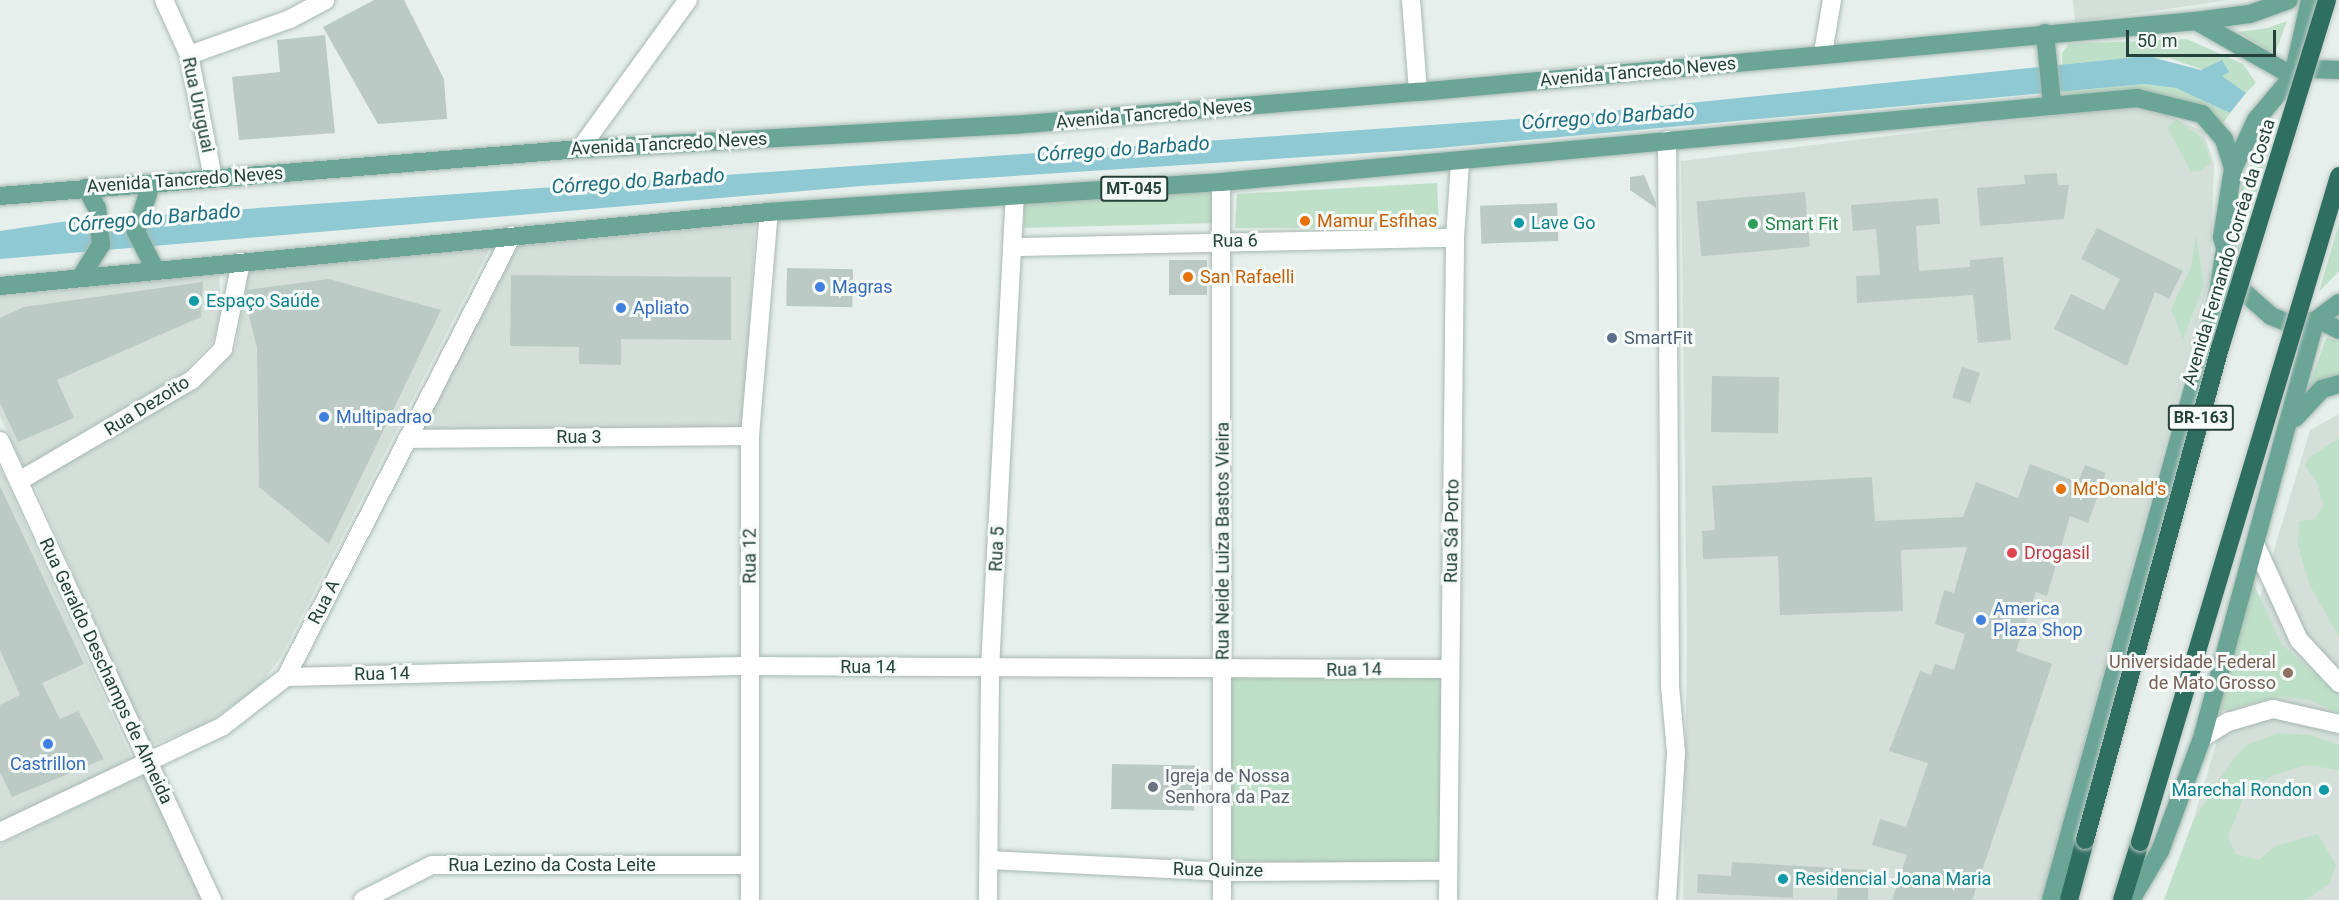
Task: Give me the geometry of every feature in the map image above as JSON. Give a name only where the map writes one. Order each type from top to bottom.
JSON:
[{"type":"highway","name":"Avenida Fernando Corrêa da Costa","points":[[2070,900],[2220,348],[2327,0]]},
{"type":"highway","name":"BR-163","points":[[2122,900],[2339,176]]},
{"type":"main road","name":"Avenida Tancredo Neves","points":[[0,196],[580,149],[1013,125],[1418,92],[1823,53],[2045,40],[2250,14],[2289,0]]},
{"type":"main road","points":[[2293,76],[2310,0]]},
{"type":"main road","points":[[2196,21],[2293,76]]},
{"type":"main road","points":[[2045,40],[2052,96]]},
{"type":"main road","points":[[2339,70],[2313,69],[2293,76],[2274,93],[2243,141],[2224,210],[2224,255],[2237,286],[2257,308],[2286,322],[2318,321],[2339,330]]},
{"type":"main road","name":"MT-045","points":[[0,286],[82,275],[769,212],[1015,198],[1460,162],[2052,96],[2137,98],[2193,111],[2216,127],[2234,169]]},
{"type":"main road","points":[[151,184],[140,207],[136,232],[155,269]]},
{"type":"main road","points":[[82,275],[101,245],[97,208],[86,188]]},
{"type":"main road","name":"Avenida Fernando Corrêa da Costa","points":[[2051,900],[2216,306],[2224,255]]},
{"type":"main road","points":[[2131,900],[2160,851],[2202,738],[2318,321],[2339,303]]},
{"type":"main road","points":[[2290,424],[2316,394],[2339,384]]},
{"type":"street","name":"Rua Uruguai","points":[[164,0],[189,55],[213,178]]},
{"type":"street","points":[[189,55],[290,19],[325,0]]},
{"type":"street","points":[[580,149],[688,0]]},
{"type":"street","points":[[1412,0],[1418,92]]},
{"type":"street","points":[[1823,53],[1832,0]]},
{"type":"street","points":[[1667,140],[1670,686],[1676,752],[1667,900]]},
{"type":"street","name":"Rua Sá Porto","points":[[1448,900],[1455,238],[1460,162]]},
{"type":"street","name":"Rua Neide Luiza Bastos Vieira","points":[[1221,182],[1224,672],[1222,900]]},
{"type":"street","name":"Rua 5","points":[[988,900],[990,668],[1016,247],[1015,198]]},
{"type":"street","name":"Rua 12","points":[[750,900],[750,436],[769,212]]},
{"type":"street","name":"Rua A","points":[[0,832],[148,764],[223,726],[286,676],[512,236]]},
{"type":"street","name":"Rua 6","points":[[1016,247],[1455,238]]},
{"type":"street","name":"Rua Dezoito","points":[[19,482],[192,380],[223,349],[241,262]]},
{"type":"street","name":"Rua 3","points":[[407,439],[750,436]]},
{"type":"street","name":"Rua Geraldo Deschamps de Almeida","points":[[0,441],[212,900]]},
{"type":"street","points":[[2255,544],[2299,640],[2339,682]]},
{"type":"street","name":"Rua 14","points":[[286,676],[750,666],[1224,672],[1449,669]]},
{"type":"street","points":[[2202,738],[2228,722],[2273,710],[2339,724]]},
{"type":"street","name":"Rua Quinze","points":[[989,860],[1223,872],[1448,871]]},
{"type":"street","name":"Rua Lezino da Costa Leite","points":[[363,900],[432,866],[750,865]]},
{"type":"shaded area","points":[[2073,0],[2229,0],[2075,22]]},
{"type":"shaded area","points":[[2144,105],[2203,131],[2214,164],[2210,278],[2042,900],[1683,900],[1687,638],[1681,161]]},
{"type":"shaded area","points":[[755,224],[744,427],[420,430],[516,246]]},
{"type":"shaded area","points":[[490,248],[281,657],[256,691],[204,725],[149,746],[33,482],[211,376],[235,350],[249,271]]},
{"type":"shaded area","points":[[219,273],[221,310],[213,341],[183,373],[24,467],[0,416],[0,297]]},
{"type":"shaded area","name":"Universidade Federal de Mato Grosso","points":[[2339,414],[2339,900],[2164,900],[2193,821],[2310,430]]},
{"type":"shaded area","points":[[0,468],[133,761],[0,821]]},
{"type":"shaded area","points":[[144,775],[207,900],[0,900],[0,844]]},
{"type":"green space","points":[[2287,21],[2275,54],[2238,32],[2268,28]]},
{"type":"green space","points":[[2187,39],[2243,64],[2256,83],[2246,93],[2221,76],[2169,58],[2111,60],[2078,63],[2081,90],[2145,84],[2176,88],[2230,113],[2223,123],[2205,112],[2063,94],[2062,53],[2069,44]]},
{"type":"green space","points":[[2177,120],[2203,138],[2211,163],[2200,171],[2191,172],[2167,127]]},
{"type":"green space","points":[[2260,142],[2269,148],[2238,256],[2238,196]]},
{"type":"green space","points":[[1437,183],[1439,228],[1235,228],[1237,194]]},
{"type":"green space","points":[[1216,187],[1215,223],[1024,228],[1024,205]]},
{"type":"green space","points":[[2339,223],[2339,271],[2319,292]]},
{"type":"green space","points":[[2196,235],[2204,285],[2183,339],[2171,309],[2191,267]]},
{"type":"green space","points":[[2326,338],[2339,341],[2339,379],[2308,389]]},
{"type":"green space","points":[[2339,438],[2339,637],[2309,584],[2298,545],[2299,521],[2315,519],[2323,506],[2317,482],[2305,466],[2308,458]]},
{"type":"green space","points":[[2250,576],[2282,645],[2339,694],[2339,713],[2312,701],[2282,696],[2217,712]]},
{"type":"green space","points":[[1229,674],[1443,678],[1440,865],[1226,861]]},
{"type":"green space","points":[[2277,733],[2312,735],[2339,745],[2339,770],[2306,765],[2273,775],[2245,794],[2228,837],[2236,854],[2259,860],[2275,846],[2318,834],[2336,865],[2330,883],[2306,900],[2164,900],[2193,821],[2231,762],[2246,745]]},
{"type":"water","name":"Córrego do Barbado","points":[[2147,56],[2201,70],[2222,60],[2229,72],[2222,76],[2246,93],[2230,113],[2176,88],[2145,84],[1427,149],[861,186],[0,259],[0,231],[61,222],[1573,115]]},
{"type":"building","points":[[374,0],[404,0],[444,79],[447,119],[378,124],[323,27]]},
{"type":"building","points":[[325,35],[335,133],[239,140],[232,77],[280,72],[277,40]]},
{"type":"building","points":[[2057,173],[2058,185],[2069,185],[2064,219],[1980,226],[1977,188],[2025,184],[2024,175]]},
{"type":"building","points":[[1644,175],[1656,208],[1630,190],[1630,177]]},
{"type":"building","name":"Smart Fit","points":[[1805,192],[1810,247],[1701,256],[1696,201]]},
{"type":"building","points":[[1938,198],[1940,224],[1916,226],[1919,271],[1970,267],[1970,260],[2003,257],[2011,340],[1978,343],[1973,295],[1857,303],[1856,276],[1880,275],[1876,229],[1853,231],[1851,205]]},
{"type":"building","name":"Lave Go","points":[[1557,203],[1558,241],[1481,244],[1480,206]]},
{"type":"building","points":[[2097,228],[2183,271],[2169,299],[2155,292],[2127,366],[2054,329],[2071,294],[2104,310],[2120,279],[2081,259]]},
{"type":"building","name":"San Rafaelli","points":[[1169,260],[1207,260],[1207,295],[1169,295]]},
{"type":"building","name":"Magras","points":[[787,268],[853,269],[852,307],[786,306]]},
{"type":"building","name":"Apliato","points":[[511,275],[731,277],[731,340],[621,339],[621,365],[579,364],[579,347],[510,346]]},
{"type":"building","name":"Multipadrao","points":[[329,279],[441,310],[329,544],[259,487],[257,348],[245,300],[247,290]]},
{"type":"building","points":[[203,282],[201,317],[57,380],[74,418],[18,442],[0,403],[0,318],[24,307]]},
{"type":"building","points":[[1962,367],[1980,373],[1970,403],[1952,397]]},
{"type":"building","points":[[1712,376],[1779,377],[1778,433],[1711,432]]},
{"type":"building","points":[[2030,464],[2078,482],[2085,465],[2106,473],[2088,523],[2070,516],[2047,596],[2036,592],[2016,651],[2052,664],[1972,900],[1892,900],[1907,855],[1872,845],[1880,819],[1906,827],[1928,763],[1889,751],[1920,671],[1931,675],[1935,664],[1954,670],[1965,634],[1935,624],[1944,590],[1954,593],[1967,547],[1901,550],[1903,611],[1780,615],[1778,556],[1703,559],[1702,531],[1715,530],[1712,486],[1872,477],[1875,521],[1963,517],[1976,482],[2018,498]]},
{"type":"building","points":[[0,486],[84,664],[42,683],[60,719],[78,711],[104,759],[12,797],[0,772],[0,705],[20,695],[0,650]]},
{"type":"building","name":"Igreja de Nossa Senhora da Paz","points":[[1112,764],[1195,765],[1194,810],[1111,809]]},
{"type":"building","name":"Residencial Joana Maria","points":[[1732,862],[1869,870],[1868,900],[1837,900],[1838,884],[1793,881],[1793,898],[1697,893],[1698,874],[1731,876]]},
{"type":"place","name":"Mamur Esfihas","points":[[1305,221]]},
{"type":"place","name":"Lave Go","points":[[1519,223]]},
{"type":"place","name":"Smart Fit","points":[[1753,224]]},
{"type":"place","name":"San Rafaelli","points":[[1188,277]]},
{"type":"place","name":"Magras","points":[[820,287]]},
{"type":"place","name":"Espaço Saúde","points":[[194,301]]},
{"type":"place","name":"Apliato","points":[[621,308]]},
{"type":"place","name":"SmartFit","points":[[1612,338]]},
{"type":"place","name":"Multipadrao","points":[[324,417]]},
{"type":"place","name":"McDonald's","points":[[2061,489]]},
{"type":"place","name":"Drogasil","points":[[2012,553]]},
{"type":"place","name":"America Plaza Shop","points":[[1981,620]]},
{"type":"place","name":"Universidade Federal de Mato Grosso","points":[[2288,673]]},
{"type":"place","name":"Castrillon","points":[[48,744]]},
{"type":"place","name":"Igreja de Nossa Senhora da Paz","points":[[1153,787]]},
{"type":"place","name":"Marechal Rondon","points":[[2324,790]]},
{"type":"place","name":"Residencial Joana Maria","points":[[1783,879]]}]
